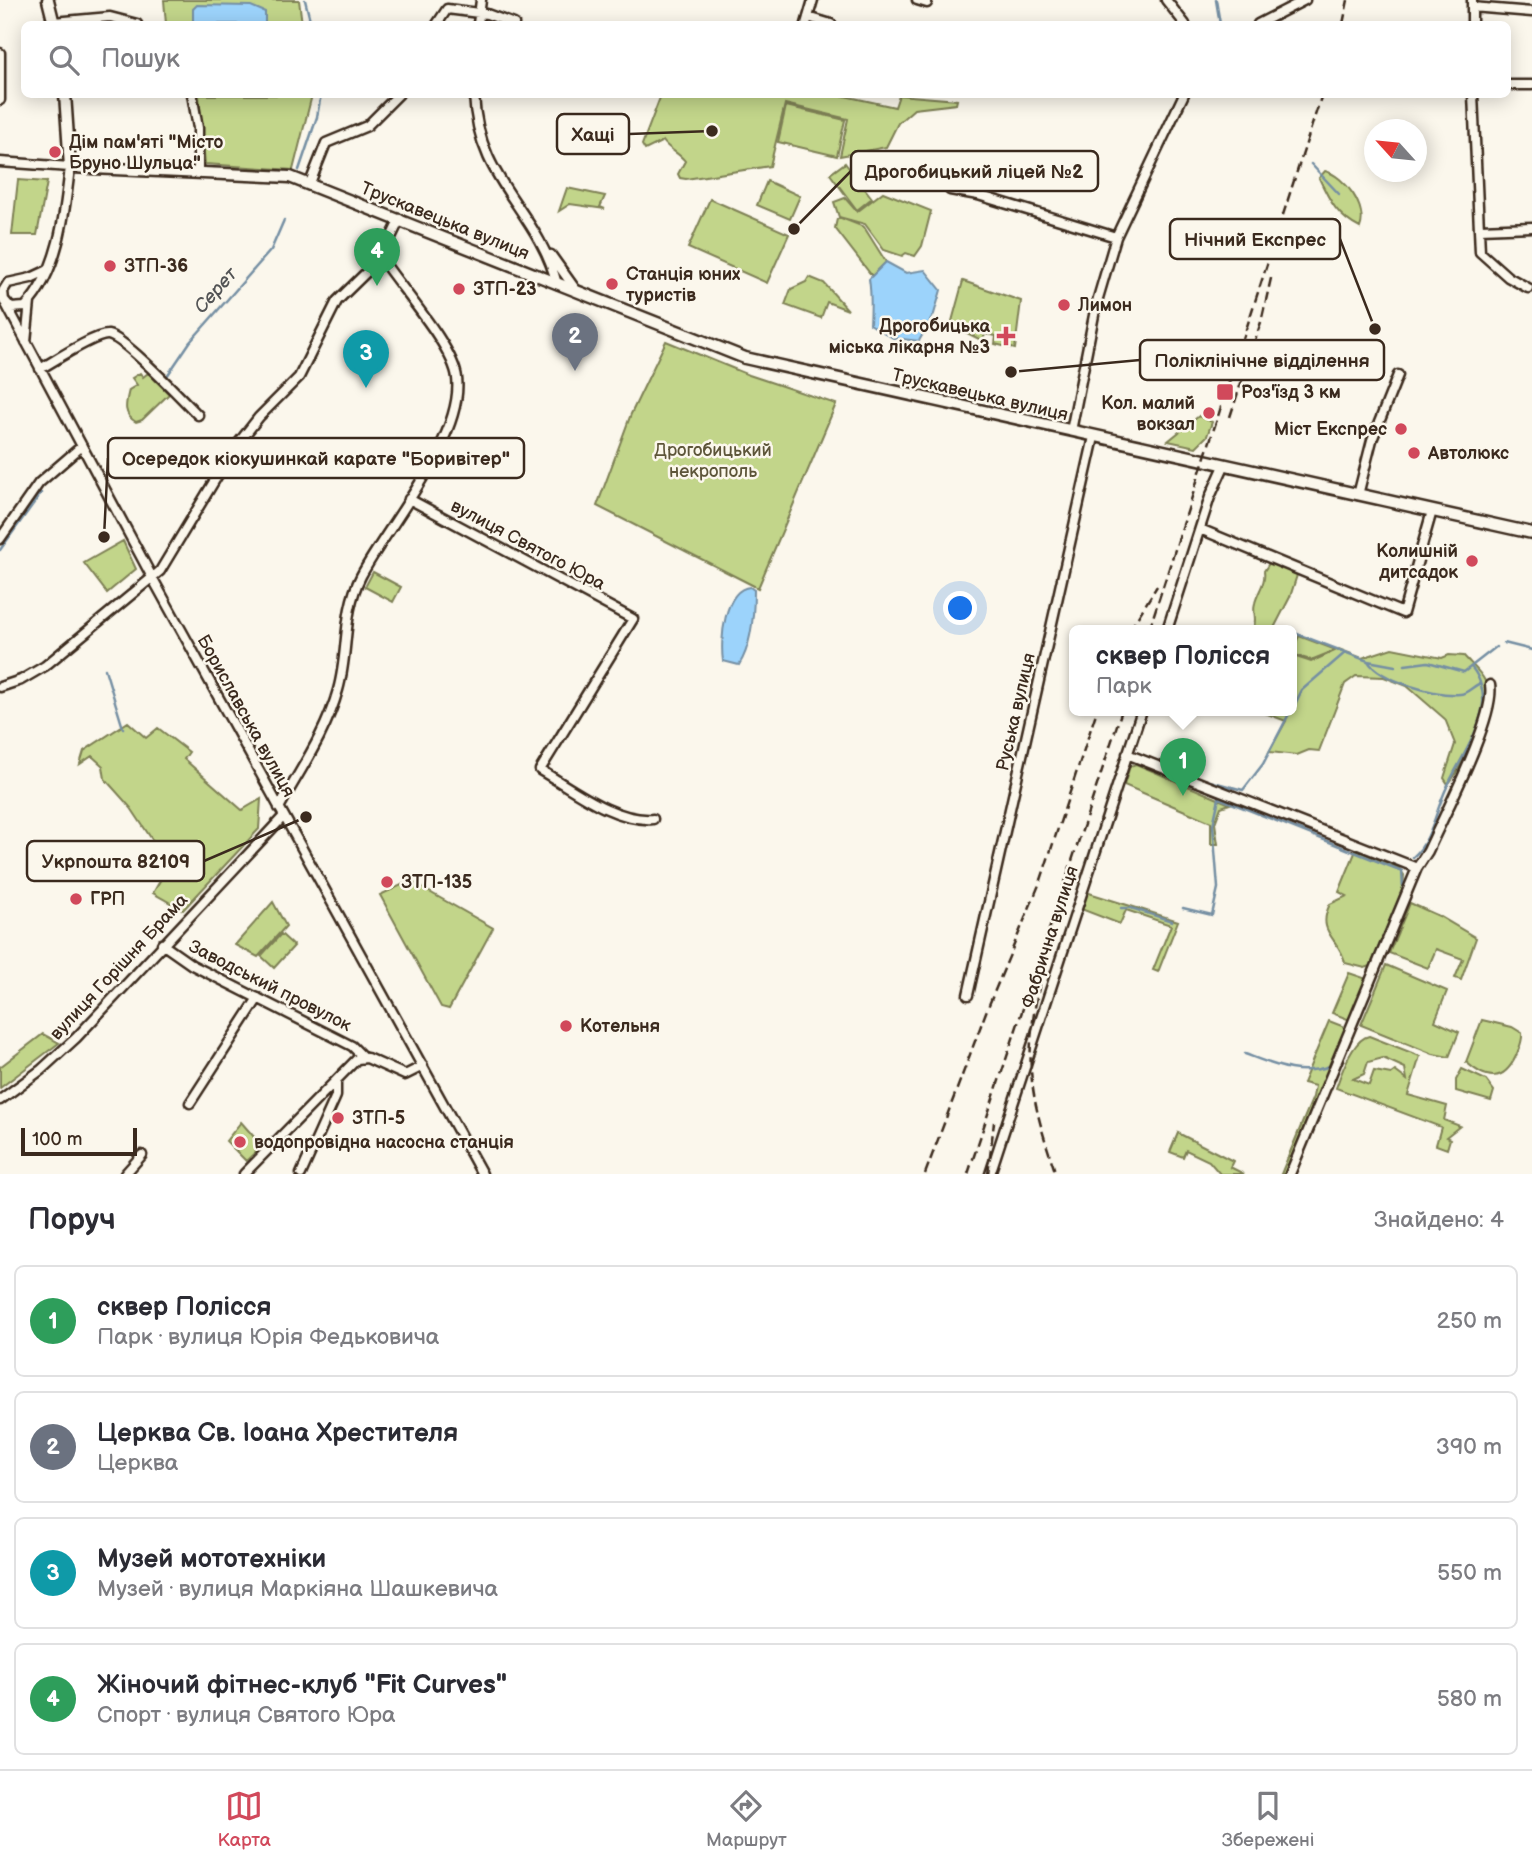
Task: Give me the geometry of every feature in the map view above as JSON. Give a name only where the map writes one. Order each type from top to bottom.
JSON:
[{"type":"main road","points":[[48,0],[53,21]]},
{"type":"main road","points":[[65,98],[70,167]]},
{"type":"main road","name":"Трускавецька вулиця","points":[[70,167],[300,180],[752,360],[1532,533]]},
{"type":"street","points":[[478,21],[481,0]]},
{"type":"street","points":[[807,21],[813,0]]},
{"type":"street","points":[[917,0],[927,3]]},
{"type":"street","points":[[1166,0],[1183,21]]},
{"type":"street","points":[[1264,21],[1305,0]]},
{"type":"street","points":[[1472,4],[1532,12]]},
{"type":"street","points":[[439,21],[447,9],[479,13],[504,21]]},
{"type":"street","points":[[73,21],[110,17],[125,21]]},
{"type":"street","points":[[0,52],[0,100]]},
{"type":"street","points":[[1511,85],[1532,85]]},
{"type":"street","points":[[193,98],[198,128],[198,173]]},
{"type":"street","points":[[300,180],[326,143],[367,126],[395,98]]},
{"type":"street","points":[[474,98],[477,128],[486,157],[548,254],[578,292]]},
{"type":"street","points":[[1071,431],[1096,304],[1116,237],[1180,98]]},
{"type":"street","points":[[1472,98],[1480,252],[1487,261],[1528,288]]},
{"type":"street","points":[[0,162],[70,167],[60,238],[48,269],[31,300],[25,327],[26,344]]},
{"type":"street","points":[[950,190],[978,195],[1116,237]]},
{"type":"street","points":[[0,687],[21,680],[45,666],[153,579],[173,554],[233,450],[259,417],[299,377],[338,301],[381,258],[400,219]]},
{"type":"street","points":[[1480,229],[1532,227]]},
{"type":"street","points":[[542,278],[548,254]]},
{"type":"street","points":[[548,254],[557,284]]},
{"type":"street","points":[[279,808],[332,709],[343,669],[347,616],[357,587],[447,430],[456,403],[457,378],[449,354],[381,258]]},
{"type":"street","points":[[0,279],[19,280],[37,276],[48,269]]},
{"type":"street","points":[[19,280],[30,286],[31,300]]},
{"type":"street","points":[[19,280],[4,288],[3,300],[18,309],[31,300]]},
{"type":"street","name":"Бориславська вулиця","points":[[3,300],[283,817],[482,1174]]},
{"type":"street","points":[[40,369],[89,342],[106,335],[111,336],[127,346],[198,415]]},
{"type":"street","points":[[1358,495],[1371,440],[1398,375]]},
{"type":"street","name":"Руська вулиця","points":[[968,995],[1094,437]]},
{"type":"street","points":[[0,539],[39,483],[82,446]]},
{"type":"street","points":[[1169,625],[1224,466]]},
{"type":"street","name":"вулиця Святого Юра","points":[[409,499],[632,619],[540,770],[610,810],[636,820],[653,819]]},
{"type":"street","points":[[1200,530],[1403,613],[1432,511]]},
{"type":"street","points":[[1290,1174],[1417,868],[1433,839],[1482,725],[1490,703],[1490,685]]},
{"type":"street","name":"Фабрична вулиця","points":[[990,1174],[1140,716]]},
{"type":"street","points":[[1128,754],[1417,868]]},
{"type":"street","name":"вулиця Горішня Брама","points":[[0,1100],[34,1076],[76,1038],[283,817]]},
{"type":"street","name":"Заводський провулок","points":[[162,944],[192,965],[352,1046],[363,1058],[405,1075],[423,1066]]},
{"type":"street","points":[[190,1102],[258,999]]},
{"type":"street","points":[[244,1174],[352,1063],[363,1058]]},
{"type":"street","points":[[301,1174],[336,1096],[336,1081]]},
{"type":"street","points":[[130,1172],[142,1155]]},
{"type":"green space","points":[[164,0],[299,0],[302,21],[166,21]]},
{"type":"green space","points":[[199,98],[311,98],[293,170],[205,164]]},
{"type":"green space","points":[[660,98],[854,98],[895,107],[898,98],[957,100],[956,104],[914,109],[898,123],[886,147],[840,156],[848,119],[785,104],[770,166],[686,179],[680,178],[678,174],[685,161],[663,141],[645,150],[642,145]]},
{"type":"green space","points":[[786,106],[845,120],[837,156],[778,142]]},
{"type":"green space","points":[[845,163],[872,198],[857,210],[830,174]]},
{"type":"green space","points":[[1325,171],[1340,179],[1358,202],[1362,220],[1360,228],[1340,214],[1331,201],[1319,178]]},
{"type":"green space","points":[[18,180],[47,182],[37,235],[12,235]]},
{"type":"green space","points":[[767,181],[800,196],[790,219],[757,205]]},
{"type":"green space","points":[[567,188],[605,196],[600,207],[605,209],[570,204],[559,211]]},
{"type":"green space","points":[[883,192],[931,211],[922,246],[915,256],[906,253],[902,256],[884,250],[865,224],[839,217],[834,202],[845,198],[857,212]]},
{"type":"green space","points":[[710,199],[789,234],[767,283],[688,248]]},
{"type":"green space","points":[[837,219],[864,227],[886,262],[872,276],[835,228]]},
{"type":"green space","points":[[809,277],[824,283],[848,310],[827,302],[821,318],[785,305],[791,289],[806,282]]},
{"type":"green space","points":[[963,281],[1021,301],[1015,349],[995,344],[996,336],[985,334],[983,341],[951,325]]},
{"type":"green space","name":"Дрогобицький некрополь","points":[[666,341],[749,375],[836,404],[758,588],[597,506],[631,414]]},
{"type":"green space","points":[[140,373],[143,377],[148,373],[169,394],[142,420],[136,422],[127,412],[126,404],[129,390],[137,385],[132,378]]},
{"type":"green space","points":[[1199,416],[1212,422],[1207,436],[1196,447],[1168,441]]},
{"type":"green space","points":[[123,541],[136,569],[107,593],[84,563]]},
{"type":"green space","points":[[1270,562],[1297,575],[1290,597],[1276,625],[1254,625],[1255,603],[1263,583],[1264,571]]},
{"type":"green space","points":[[373,572],[401,587],[393,602],[365,587]]},
{"type":"green space","points":[[1299,636],[1336,650],[1311,660],[1297,656]]},
{"type":"green space","points":[[1392,648],[1442,658],[1449,655],[1464,656],[1485,681],[1484,703],[1474,735],[1460,766],[1448,784],[1444,778],[1455,744],[1445,719],[1407,686],[1384,677],[1356,676],[1345,684],[1319,751],[1309,750],[1297,755],[1269,752],[1286,721],[1273,716],[1297,716],[1297,657],[1311,662],[1339,649],[1362,658]]},
{"type":"green space","points":[[128,722],[146,738],[158,728],[189,752],[184,759],[242,810],[261,799],[259,829],[183,910],[153,893],[169,865],[131,808],[105,779],[103,766],[92,756],[80,764],[84,751]]},
{"type":"green space","points":[[1136,764],[1230,804],[1221,807],[1215,823],[1218,844],[1211,844],[1211,822],[1124,785],[1130,766]]},
{"type":"green space","points":[[1356,850],[1399,868],[1404,875],[1403,889],[1371,966],[1365,968],[1345,963],[1325,922],[1330,904],[1347,896],[1339,892]]},
{"type":"green space","points":[[410,881],[493,928],[449,1009],[441,1007],[380,895]]},
{"type":"green space","points":[[1086,892],[1178,921],[1158,972],[1153,970],[1171,925],[1126,910],[1120,924],[1081,909]]},
{"type":"green space","points":[[273,902],[286,926],[258,957],[235,945]]},
{"type":"green space","points":[[1410,903],[1439,916],[1476,938],[1461,980],[1455,978],[1463,959],[1436,949],[1428,968],[1389,953]]},
{"type":"green space","points":[[281,934],[294,946],[274,968],[261,956]]},
{"type":"green space","points":[[1386,965],[1447,991],[1435,1021],[1459,1032],[1449,1057],[1433,1054],[1361,1025]]},
{"type":"green space","points":[[1349,973],[1367,979],[1350,1020],[1332,1013]]},
{"type":"green space","points":[[1482,1020],[1512,1027],[1522,1033],[1511,1065],[1506,1071],[1494,1076],[1481,1073],[1466,1062]]},
{"type":"green space","points":[[1329,1021],[1347,1028],[1286,1174],[1281,1174],[1313,1097],[1315,1086],[1303,1083]]},
{"type":"green space","points":[[43,1034],[59,1043],[0,1088],[0,1067]]},
{"type":"green space","points":[[1369,1036],[1420,1056],[1408,1095],[1447,1106],[1444,1120],[1460,1126],[1446,1137],[1450,1139],[1447,1149],[1436,1145],[1441,1127],[1336,1088],[1348,1058],[1363,1038]],"holes":[[[1383,1058],[1405,1068],[1407,1080],[1395,1071],[1391,1074],[1374,1071],[1369,1085],[1353,1079],[1364,1074],[1368,1062]]]},
{"type":"green space","points":[[1462,1069],[1486,1080],[1494,1091],[1491,1101],[1456,1091],[1456,1080]]},
{"type":"green space","points":[[241,1122],[262,1146],[246,1161],[226,1141]]},
{"type":"green space","points":[[1178,1133],[1233,1161],[1230,1167],[1244,1174],[1220,1174],[1209,1161],[1186,1150],[1183,1157],[1170,1152]]},
{"type":"water","points":[[197,5],[251,6],[265,12],[265,21],[193,21],[193,9]]},
{"type":"water","points":[[886,262],[906,273],[925,270],[941,290],[934,314],[919,341],[893,338],[870,324],[869,279]]},
{"type":"water","points":[[750,587],[754,590],[747,648],[739,665],[723,661],[723,629],[729,606],[741,590]]},
{"type":"waterway","name":"Серет","points":[[305,0],[310,21]]},
{"type":"waterway","points":[[1216,0],[1220,21]]},
{"type":"waterway","name":"Серет","points":[[299,170],[317,117],[320,98]]},
{"type":"waterway","points":[[1311,164],[1339,194]]},
{"type":"waterway","name":"Серет","points":[[165,379],[190,342],[271,250],[284,220]]},
{"type":"waterway","name":"Серет","points":[[0,550],[41,493]]},
{"type":"waterway","points":[[1297,634],[1368,661],[1395,666]]},
{"type":"waterway","points":[[1504,643],[1532,650]]},
{"type":"waterway","points":[[1405,665],[1428,662],[1464,672],[1496,647]]},
{"type":"waterway","points":[[1297,700],[1302,690],[1346,652]]},
{"type":"waterway","points":[[1368,661],[1384,675],[1424,690],[1460,694],[1479,684]]},
{"type":"waterway","points":[[1413,857],[1429,834],[1446,789],[1473,737],[1481,715],[1482,690],[1472,668]]},
{"type":"waterway","points":[[105,669],[123,728]]},
{"type":"waterway","points":[[1206,780],[1243,790],[1263,764],[1288,716]]},
{"type":"waterway","points":[[1183,908],[1212,915],[1218,888],[1213,825],[1219,798],[1402,871],[1403,889],[1371,966]]},
{"type":"waterway","points":[[1121,908],[1131,908],[1172,921]]},
{"type":"waterway","points":[[1349,1021],[1366,979]]},
{"type":"waterway","points":[[1245,1054],[1287,1068],[1319,1069],[1330,1066],[1346,1029]]},
{"type":"railway","points":[[1344,21],[1348,0]]},
{"type":"railway","points":[[1151,625],[1321,98]]},
{"type":"railway","points":[[1230,417],[1261,322],[1272,274]]},
{"type":"railway","points":[[1133,625],[1157,586]]},
{"type":"railway","points":[[925,1174],[986,1012],[1041,880],[1095,716]]},
{"type":"railway","points":[[968,1174],[1120,716]]},
{"type":"railway","points":[[1040,983],[1031,1035],[1032,1080],[1040,1124],[1056,1174]]},
{"type":"railway","points":[[988,1174],[994,1122]]},
{"type":"place","name":"Хащі","points":[[712,131]]},
{"type":"place","name":"Дім пам'яті \"Місто Бруно Шульца\"","points":[[55,152]]},
{"type":"place","name":"Дрогобицький ліцей №2","points":[[794,229]]},
{"type":"place","name":"ЗТП-36","points":[[110,266]]},
{"type":"place","name":"Станція юних туристів","points":[[612,284]]},
{"type":"place","name":"Жіночий фітнес-клуб \"Fit Curves\"","points":[[377,286]]},
{"type":"place","name":"ЗТП-23","points":[[459,289]]},
{"type":"place","name":"Лимон","points":[[1064,305]]},
{"type":"place","name":"Нічний Експрес","points":[[1375,329]]},
{"type":"place","name":"Дрогобицька міська лікарня №3","points":[[1006,336]]},
{"type":"place","name":"Церква Св. Іоана Хрестителя","points":[[575,371]]},
{"type":"place","name":"Поліклінічне відділення","points":[[1011,372]]},
{"type":"place","name":"Музей мототехніки","points":[[366,388]]},
{"type":"place","name":"Роз'їзд 3 км","points":[[1225,392]]},
{"type":"place","name":"Кол. малий вокзал","points":[[1209,413]]},
{"type":"place","name":"Міст Експрес","points":[[1401,429]]},
{"type":"place","name":"Автолюкс","points":[[1414,453]]},
{"type":"place","name":"Осередок кіокушинкай карате \"Боривітер\"","points":[[104,537]]},
{"type":"place","name":"Колишній дитсадок","points":[[1472,561]]},
{"type":"place","name":"сквер Полісся","points":[[1183,796]]},
{"type":"place","name":"Укрпошта 82109","points":[[306,817]]},
{"type":"place","name":"ЗТП-135","points":[[387,882]]},
{"type":"place","name":"ГРП","points":[[76,899]]},
{"type":"place","name":"Котельня","points":[[566,1026]]},
{"type":"place","name":"ЗТП-5","points":[[338,1118]]},
{"type":"place","name":"водопровідна насосна станція","points":[[240,1142]]}]
